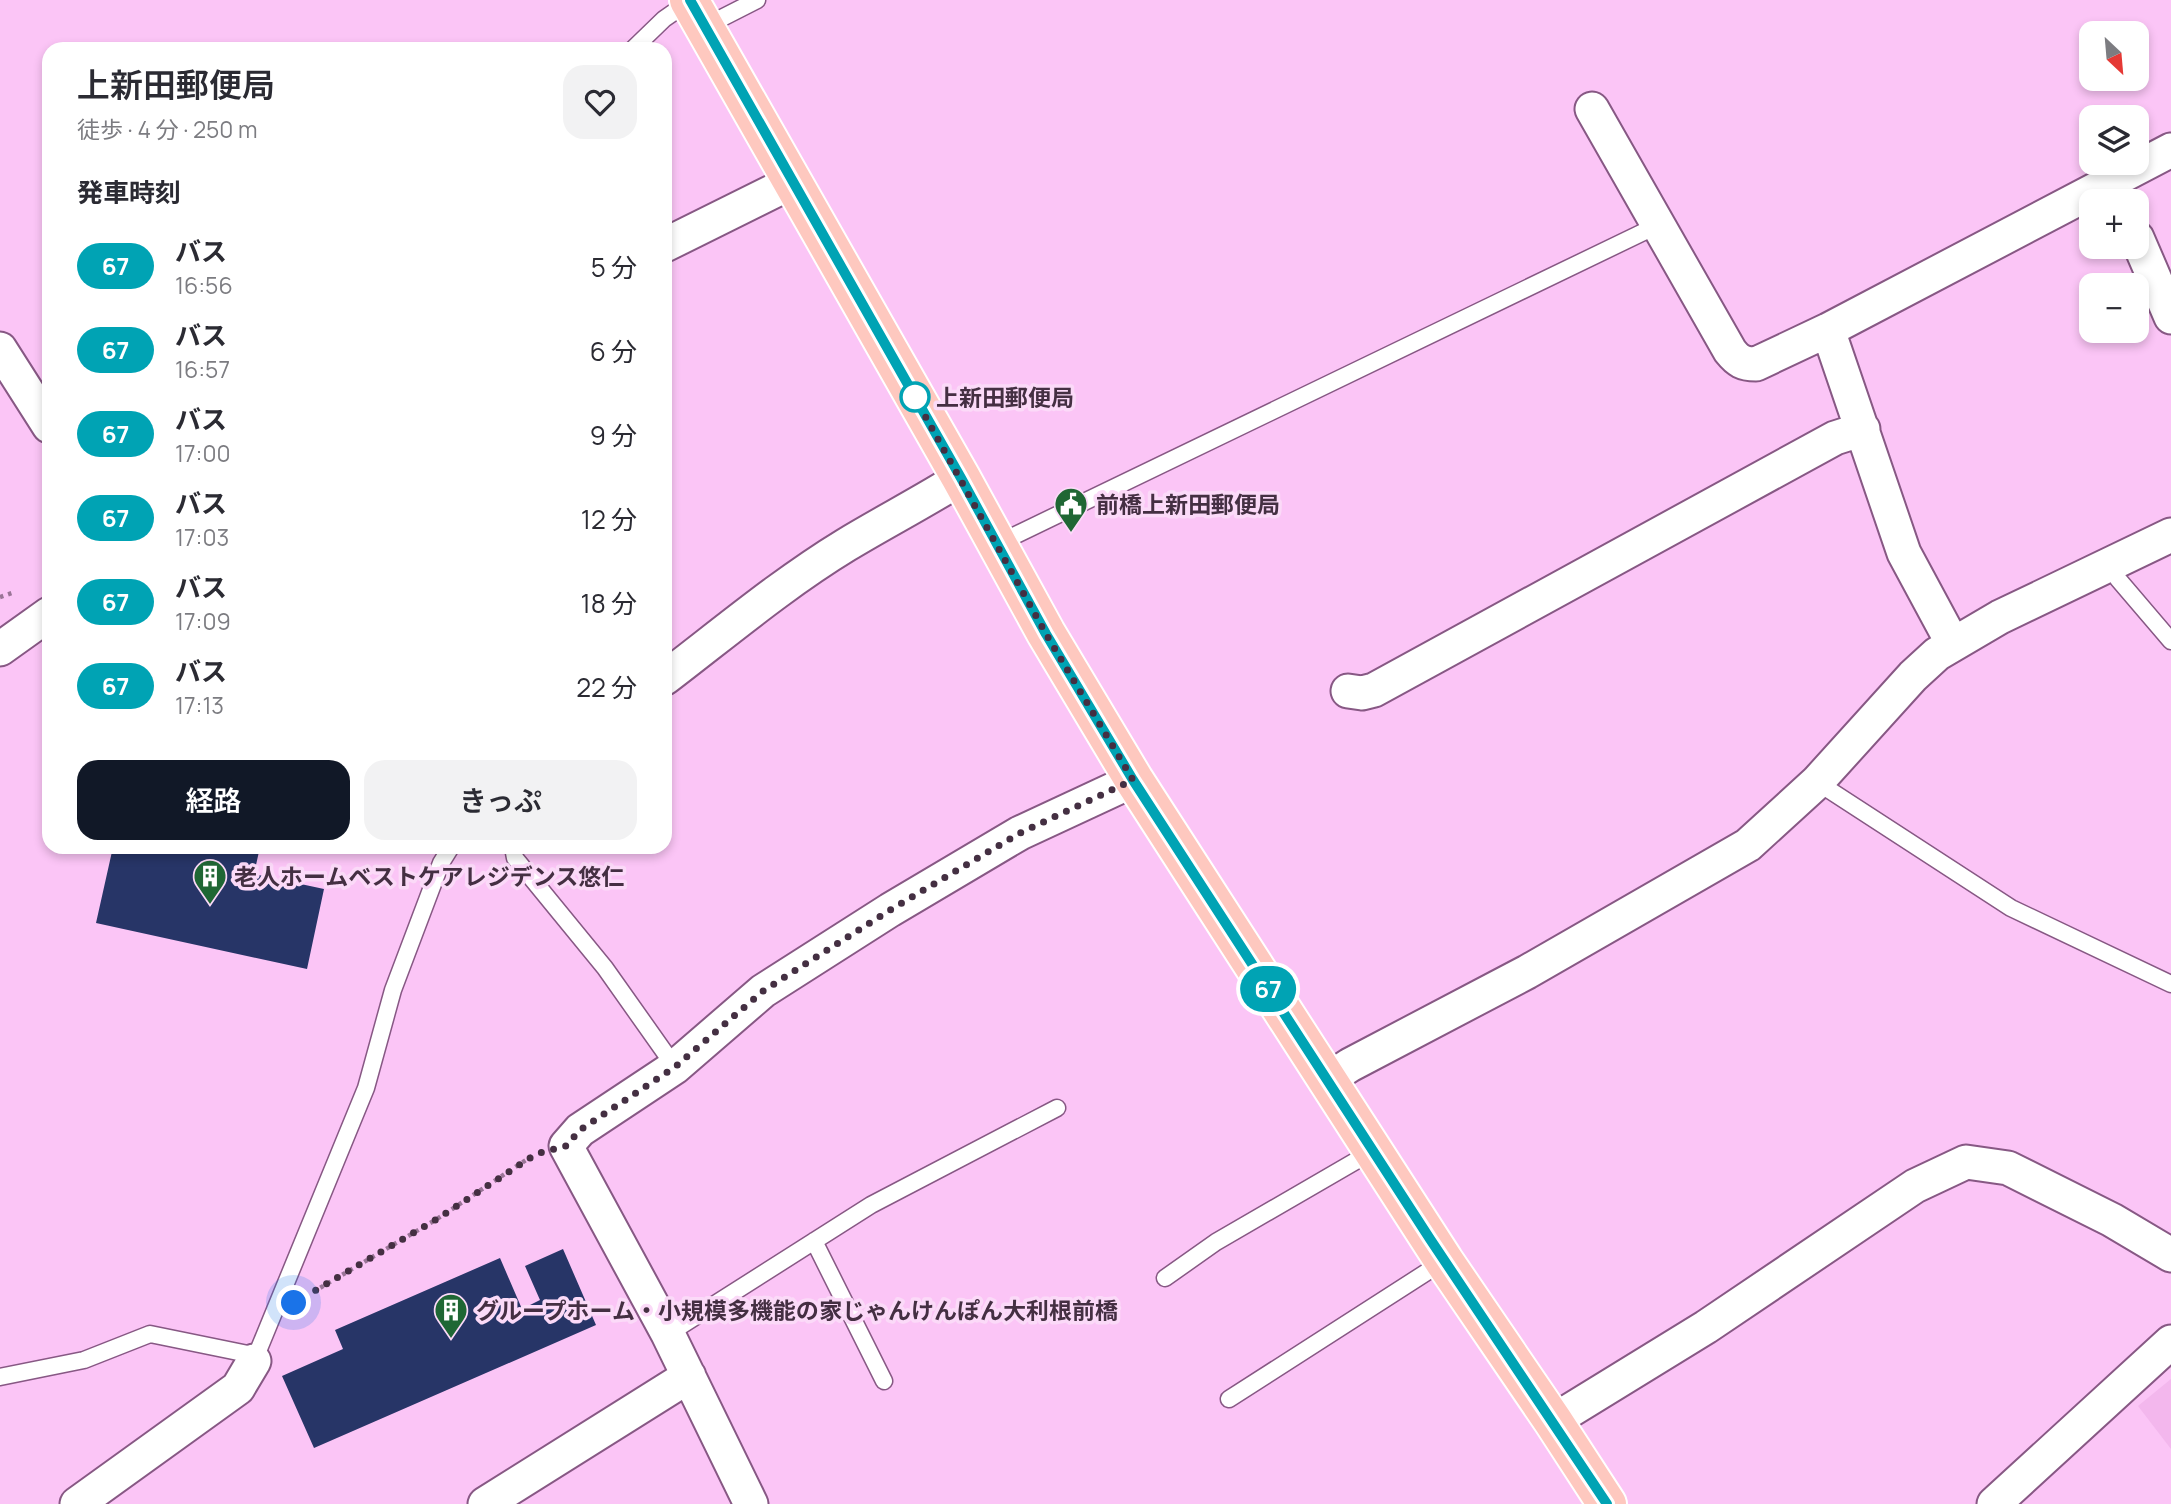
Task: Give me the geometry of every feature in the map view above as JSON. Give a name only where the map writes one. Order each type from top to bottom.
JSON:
[{"type":"main road","points":[[695,9],[961,478],[1046,634],[1133,780],[1444,1261],[1607,1504]]},
{"type":"street","points":[[1592,109],[1737,360],[1745,364],[1756,364],[2079,209]]},
{"type":"street","points":[[2120,189],[2171,150]]},
{"type":"street","points":[[672,242],[792,182]]},
{"type":"street","points":[[2146,259],[2171,317]]},
{"type":"street","points":[[1828,330],[1904,553],[1953,644]]},
{"type":"street","points":[[0,349],[42,415]]},
{"type":"street","points":[[1348,691],[1362,693],[1374,690],[1835,438],[1863,429]]},
{"type":"street","points":[[672,673],[795,579],[845,546],[961,478]]},
{"type":"street","points":[[1327,1080],[1350,1065],[1527,972],[1721,862],[1768,828],[1817,782],[1913,676],[1937,654],[2000,617],[2171,535]]},
{"type":"street","points":[[0,649],[42,619]]},
{"type":"street","points":[[751,1504],[690,1376],[566,1146],[580,1130],[675,1067],[763,991],[890,910],[1020,833],[1133,780]]},
{"type":"street","points":[[1553,1421],[1706,1327],[1915,1186],[1966,1162],[2008,1168],[2112,1220],[2171,1255]]},
{"type":"street","points":[[1994,1504],[2171,1342]]},
{"type":"street","points":[[77,1504],[238,1388],[254,1361]]},
{"type":"street","points":[[485,1504],[690,1376]]},
{"type":"lane","points":[[640,42],[664,19],[695,9],[757,0]]},
{"type":"lane","points":[[997,544],[1658,225]]},
{"type":"lane","points":[[2111,563],[2118,579],[2171,641]]},
{"type":"lane","points":[[1817,782],[2011,908],[2171,984]]},
{"type":"lane","points":[[0,1377],[84,1360],[150,1334],[248,1354],[254,1361],[366,1088],[393,990],[446,854]]},
{"type":"lane","points":[[514,854],[605,968],[675,1067]]},
{"type":"lane","points":[[668,1334],[871,1205],[1057,1108]]},
{"type":"lane","points":[[1166,1278],[1216,1242],[1373,1151]]},
{"type":"lane","points":[[814,1241],[884,1381]]},
{"type":"lane","points":[[1229,1399],[1444,1261]]},
{"type":"path","points":[[274,1314],[437,1219],[536,1154],[566,1146]]},
{"type":"shaded area","points":[[2171,1379],[2171,1449],[2138,1406]]},
{"type":"building","name":"老人ホームベストケアレジデンス悠仁","points":[[111,854],[258,854],[254,874],[324,889],[307,969],[96,923]]},
{"type":"building","name":"グループホーム・小規模多機能の家じゃんけんぽん大利根前橋","points":[[563,1249],[596,1325],[314,1448],[282,1376],[343,1349],[335,1330],[500,1258],[522,1309],[540,1300],[525,1266]]},
{"type":"bus line","name":"67","points":[[690,0],[961,478],[1046,634],[1133,780],[1430,1239],[1607,1504]]},
{"type":"place","name":"上新田郵便局","points":[[915,397]]},
{"type":"place","name":"前橋上新田郵便局","points":[[1071,534]]},
{"type":"place","name":"老人ホームベストケアレジデンス悠仁","points":[[210,906]]},
{"type":"place","name":"グループホーム・小規模多機能の家じゃんけんぽん大利根前橋","points":[[451,1340]]},
{"type":"route","points":[[294,1303],[437,1219],[536,1154],[566,1146],[580,1130],[675,1067],[763,991],[890,910],[1020,833],[1133,780],[1046,634],[909,387],[915,397]]}]
